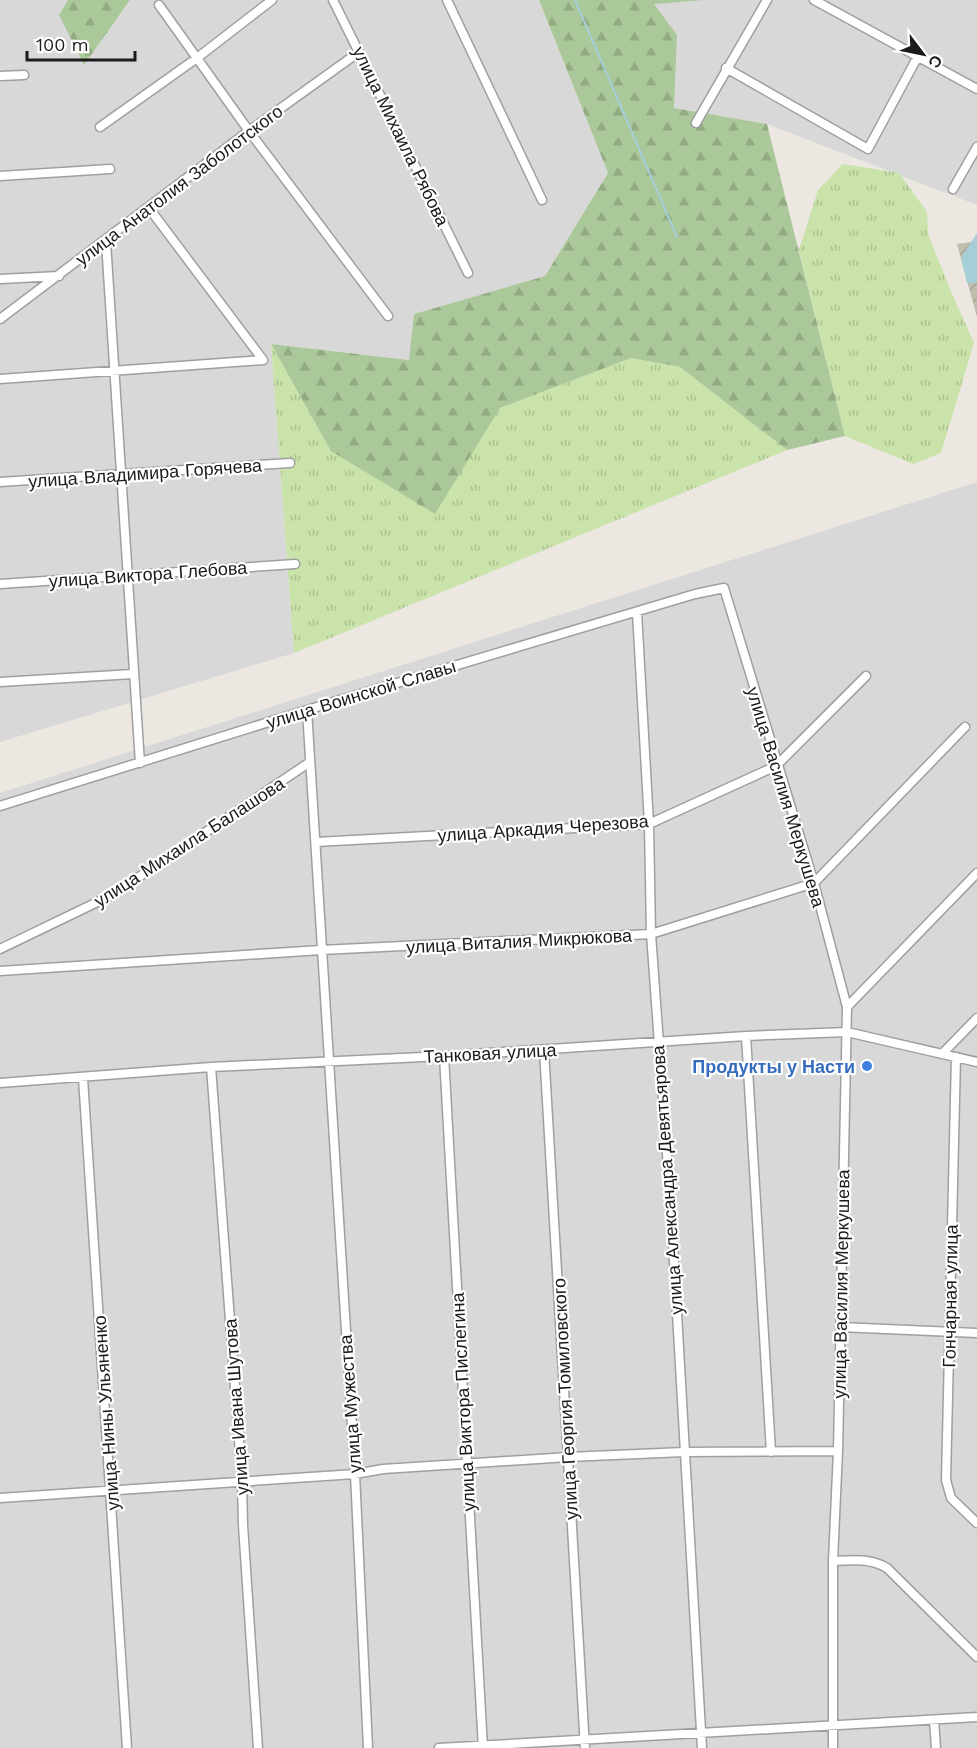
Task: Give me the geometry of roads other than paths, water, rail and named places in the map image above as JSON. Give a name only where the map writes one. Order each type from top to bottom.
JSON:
[{"type":"street","points":[[100,127],[197,58],[272,0]]},
{"type":"street","name":"улица Михаила Рябова","points":[[333,0],[468,273]]},
{"type":"street","points":[[447,0],[542,200]]},
{"type":"street","points":[[696,123],[767,0]]},
{"type":"street","points":[[814,0],[977,89]]},
{"type":"street","points":[[159,5],[249,131],[388,316]]},
{"type":"street","name":"улица Анатолия Заболотского","points":[[0,319],[105,242],[249,131],[359,52]]},
{"type":"street","points":[[726,68],[868,149],[918,56]]},
{"type":"street","points":[[0,76],[24,75]]},
{"type":"street","points":[[953,189],[977,147]]},
{"type":"street","points":[[0,176],[110,169]]},
{"type":"street","points":[[0,379],[263,360],[149,208]]},
{"type":"street","points":[[105,242],[140,763]]},
{"type":"street","points":[[0,279],[59,276]]},
{"type":"street","name":"улица Владимира Горячева","points":[[0,482],[290,463]]},
{"type":"street","name":"улица Виктора Глебова","points":[[0,584],[295,564]]},
{"type":"street","name":"улица Воинской Славы","points":[[0,806],[307,710],[695,594],[724,588]]},
{"type":"street","name":"улица Василия Меркушева","points":[[724,588],[813,883],[847,1007],[838,1451],[833,1561],[833,1748]]},
{"type":"street","name":"улица Александра Девятьярова","points":[[637,612],[649,824],[651,934],[671,1221],[702,1748]]},
{"type":"street","points":[[0,681],[133,674]]},
{"type":"street","name":"улица Аркадия Черезова","points":[[316,842],[649,824],[776,766],[866,676]]},
{"type":"street","name":"улица Мужества","points":[[307,710],[355,1474],[368,1748]]},
{"type":"street","name":"улица Виталия Микрюкова","points":[[0,971],[321,950],[651,934],[813,883],[965,727]]},
{"type":"street","name":"улица Михаила Балашова","points":[[0,949],[112,895],[310,762]]},
{"type":"street","points":[[847,1007],[977,873]]},
{"type":"street","points":[[942,1054],[977,1018]]},
{"type":"street","name":"Танковая улица","points":[[0,1083],[211,1067],[444,1056],[746,1036],[847,1032],[977,1062]]},
{"type":"street","points":[[746,1036],[771,1452]]},
{"type":"street","name":"улица Георгия Томиловского","points":[[544,1050],[585,1743]]},
{"type":"street","name":"улица Виктора Пислегина","points":[[444,1056],[483,1746]]},
{"type":"street","name":"Гончарная улица","points":[[956,1057],[946,1480],[951,1498],[977,1523]]},
{"type":"street","name":"улица Ивана Шутова","points":[[211,1067],[242,1480],[258,1748]]},
{"type":"street","name":"улица Нины Ульяненко","points":[[83,1078],[127,1748]]},
{"type":"street","points":[[840,1327],[977,1334]]},
{"type":"street","points":[[0,1498],[568,1457],[684,1452],[838,1451]]},
{"type":"street","points":[[833,1561],[866,1560],[887,1568],[977,1657]]},
{"type":"street","points":[[439,1748],[585,1743],[702,1731],[977,1717]]},
{"type":"street","points":[[934,1720],[936,1748]]},
{"type":"water","points":[[977,233],[977,283],[967,283],[961,258]]},
{"type":"waterway","points":[[575,0],[677,237]]},
{"type":"place","name":"Продукты у Насти","points":[[867,1066]]}]
